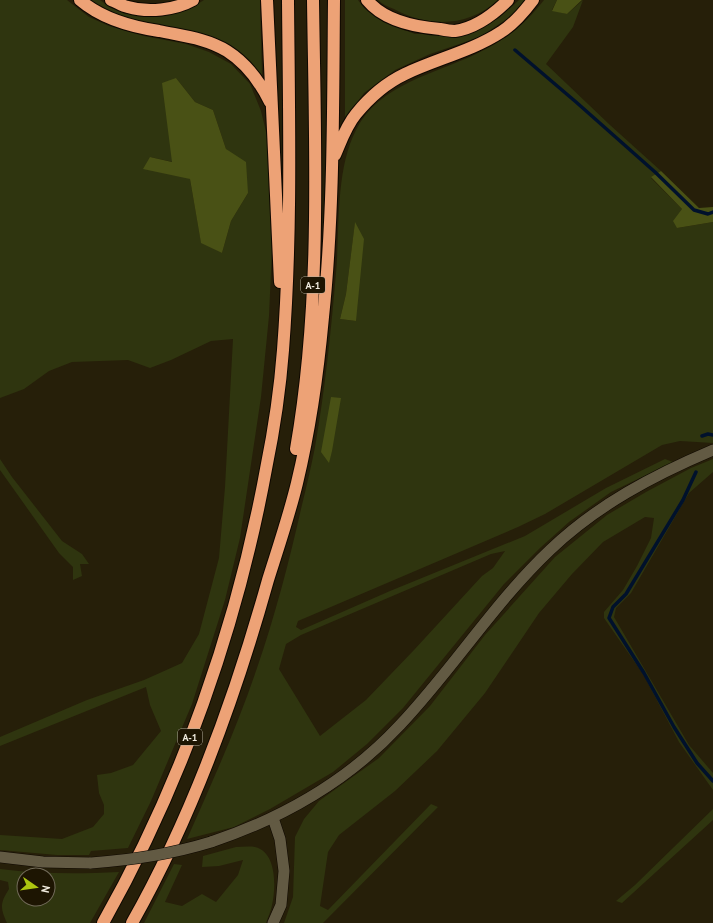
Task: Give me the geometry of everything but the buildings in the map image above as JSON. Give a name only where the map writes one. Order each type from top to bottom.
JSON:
[{"type":"highway","points":[[80,0],[97,12],[116,21],[136,27],[206,41],[226,50],[242,62],[262,87],[272,105]]},
{"type":"highway","points":[[111,0],[129,8],[165,9],[193,0]]},
{"type":"highway","points":[[267,0],[283,351]]},
{"type":"highway","name":"A-1","points":[[103,923],[123,888],[178,769],[221,652],[240,588],[261,496],[279,393],[283,351],[289,202],[288,0]]},
{"type":"highway","name":"A-1","points":[[132,923],[150,893],[184,821],[230,704],[250,644],[272,566],[298,436],[310,330],[314,231],[313,0]]},
{"type":"highway","points":[[272,566],[297,483],[308,427],[324,316],[329,254],[333,162],[334,0]]},
{"type":"highway","points":[[367,0],[386,16],[406,24],[432,29],[455,31],[476,24],[497,11],[508,0]]},
{"type":"highway","points":[[333,162],[345,132],[355,115],[384,87],[404,74],[487,40],[501,32],[517,20],[533,0]]},
{"type":"street","points":[[0,857],[43,862],[91,863],[123,861],[178,852],[242,832],[273,818],[309,798],[340,778],[370,754],[399,726],[521,579],[550,550],[581,523],[615,499],[648,480],[713,450]]},
{"type":"street","points":[[273,818],[280,839],[284,871],[281,905],[273,923]]},
{"type":"green space","points":[[0,0],[67,0],[89,17],[109,26],[144,36],[186,44],[209,52],[231,64],[250,84],[261,111],[267,136],[272,249],[269,316],[261,397],[240,538],[225,600],[192,704],[151,801],[128,848],[91,851],[89,855],[57,855],[0,850],[0,835],[62,839],[93,827],[104,814],[104,805],[99,793],[97,775],[111,773],[133,765],[161,731],[150,705],[146,687],[0,746],[0,737],[87,700],[144,680],[182,663],[199,634],[219,558],[225,487],[233,339],[211,341],[150,368],[128,360],[72,362],[49,371],[24,389],[0,398]],"holes":[[[176,78],[195,102],[213,110],[226,149],[248,193],[231,221],[222,253],[201,242],[190,179],[150,157],[173,162]]]},
{"type":"green space","points":[[86,0],[100,0],[111,8],[136,15],[156,17],[196,5],[204,0],[260,0],[262,75],[242,57],[124,19]]},
{"type":"green space","points":[[345,0],[358,0],[364,8],[384,22],[415,34],[447,34],[476,30],[499,18],[519,0],[526,0],[511,16],[480,37],[430,54],[395,70],[364,93],[345,118]]},
{"type":"green space","points":[[378,0],[498,0],[487,9],[461,20],[434,22],[407,15],[381,3]]},
{"type":"green space","points":[[544,0],[557,0],[552,10],[567,14],[583,0],[573,27],[546,64],[661,171],[651,178],[682,209],[677,228],[713,222],[713,443],[680,441],[662,445],[545,514],[298,621],[296,627],[301,630],[390,591],[525,536],[606,488],[665,459],[673,462],[611,492],[569,522],[540,548],[504,584],[403,708],[367,744],[333,772],[270,809],[234,827],[187,839],[241,712],[264,648],[287,569],[319,426],[330,339],[336,273],[341,182],[349,146],[356,130],[366,114],[393,91],[409,82],[476,54],[496,43],[514,31],[537,9]],"holes":[[[355,223],[356,321],[340,319],[346,294]],[[505,551],[493,568],[482,576],[366,700],[320,736],[279,669],[286,644],[301,635],[491,554]]]},
{"type":"green space","points":[[557,0],[582,0],[567,14],[552,11]]},
{"type":"green space","points":[[176,78],[195,102],[213,110],[226,149],[246,162],[248,193],[231,221],[222,253],[201,243],[190,179],[143,169],[150,157],[172,162],[162,83]]},
{"type":"green space","points":[[661,171],[699,208],[713,207],[713,222],[677,228],[673,221],[682,209],[651,177]]},
{"type":"green space","points":[[355,222],[364,239],[356,321],[340,319],[346,294]]},
{"type":"green space","points":[[331,397],[341,398],[329,463],[321,452]]},
{"type":"green space","points":[[0,459],[12,477],[62,541],[82,554],[89,564],[80,564],[82,576],[73,580],[73,567],[59,553],[0,470]]},
{"type":"green space","points":[[713,459],[713,472],[689,493],[631,593],[616,608],[614,617],[689,745],[713,773],[713,790],[679,742],[643,674],[604,618],[604,612],[623,590],[651,538],[654,518],[645,517],[603,542],[572,574],[539,613],[485,693],[437,751],[395,791],[339,835],[328,852],[320,906],[328,910],[431,804],[438,807],[323,923],[284,923],[293,897],[295,837],[304,819],[319,801],[379,758],[430,706],[485,635],[555,557],[607,515],[691,468]]},
{"type":"green space","points":[[713,809],[713,820],[622,903],[616,901],[635,885]]},
{"type":"green space","points":[[236,847],[255,847],[262,850],[268,856],[271,863],[274,889],[272,907],[266,923],[144,923],[174,864],[182,865],[165,902],[182,906],[202,894],[216,902],[238,875],[243,860],[219,866],[202,867],[203,856]]},
{"type":"green space","points":[[0,869],[16,871],[16,907],[56,907],[56,873],[119,872],[90,923],[7,923],[2,906],[9,889],[8,882],[0,880]]},
{"type":"waterway","points":[[515,50],[655,172],[694,210],[708,214],[713,212]]},
{"type":"waterway","points":[[702,436],[708,434],[713,435]]},
{"type":"waterway","points":[[696,472],[683,500],[626,594],[613,607],[609,618],[644,673],[674,727],[697,763],[713,781]]}]
